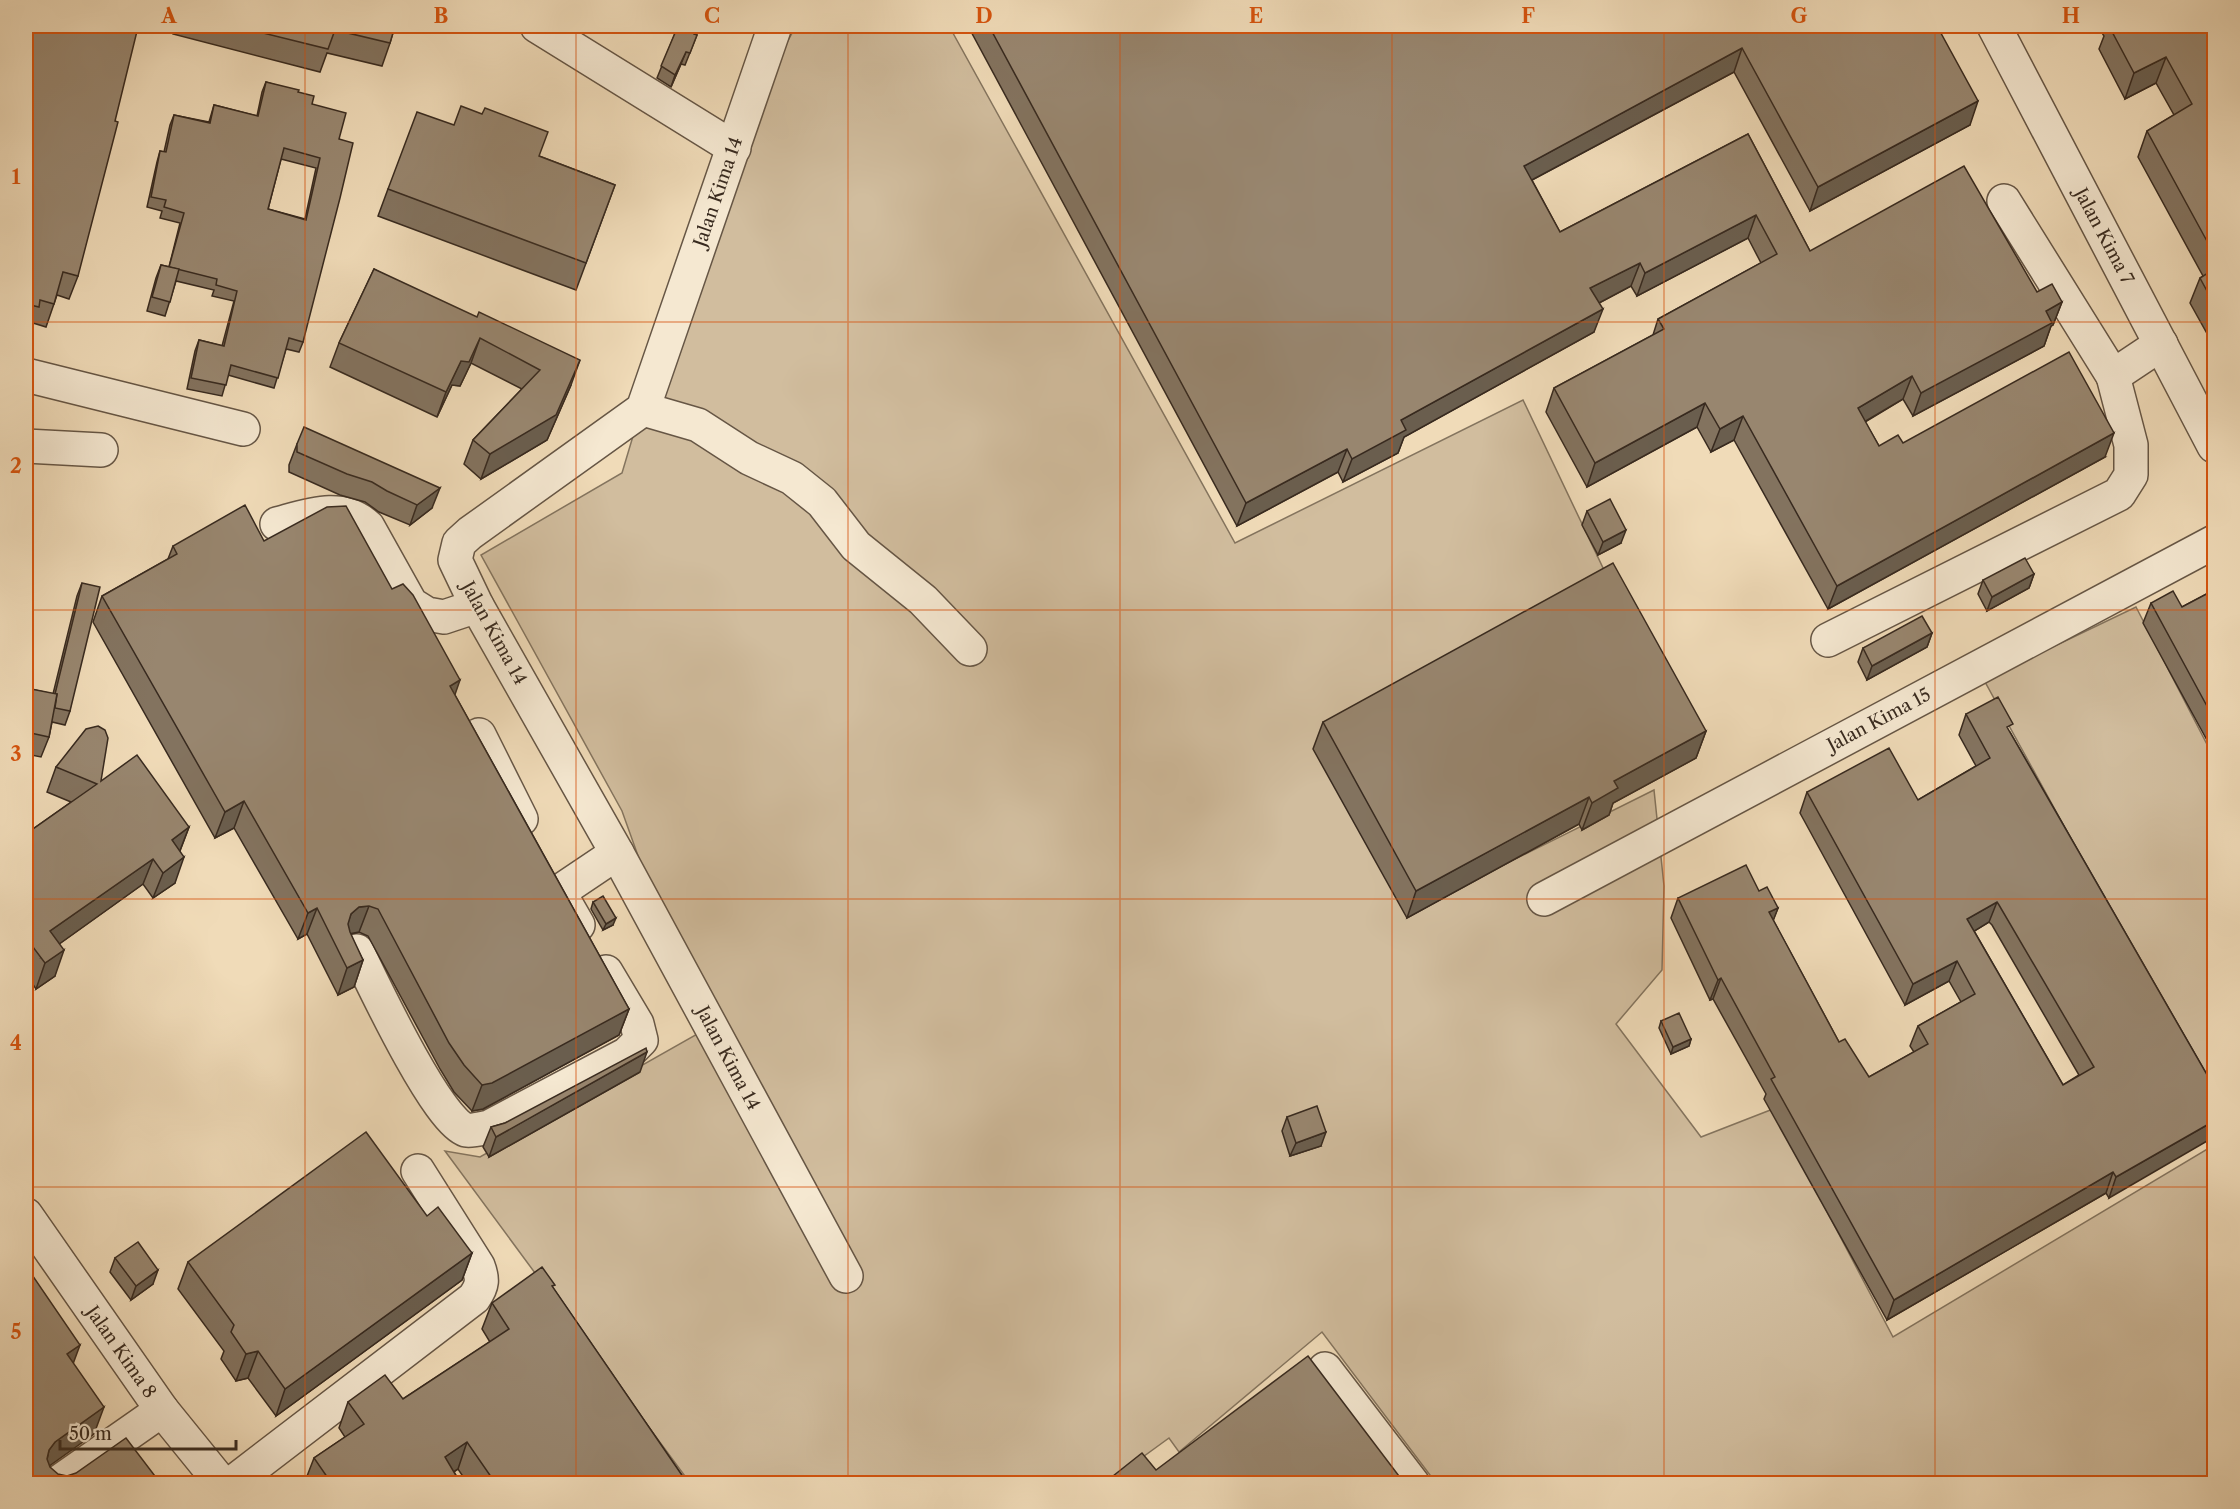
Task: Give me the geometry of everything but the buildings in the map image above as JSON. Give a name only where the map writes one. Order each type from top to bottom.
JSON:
[{"type":"street","points":[[537,26],[734,148]]},
{"type":"street","name":"Jalan Kima 14","points":[[775,26],[643,409],[459,543],[455,560],[477,606],[618,853],[846,1276]]},
{"type":"street","name":"Jalan Kima 7","points":[[1994,26],[2214,446]]},
{"type":"street","points":[[1828,640],[2119,494],[2131,475],[2131,445],[2113,376],[2004,201]]},
{"type":"street","points":[[2113,376],[2161,344]]},
{"type":"street","points":[[26,375],[243,429]]},
{"type":"street","points":[[643,409],[698,425],[749,458],[792,478],[822,502],[856,546],[923,600],[970,649]]},
{"type":"street","points":[[26,446],[101,450]]},
{"type":"street","points":[[277,524],[327,511],[359,518],[368,526],[411,604],[427,614],[444,617],[477,606]]},
{"type":"street","name":"Jalan Kima 15","points":[[1544,899],[2214,542]]},
{"type":"street","points":[[357,951],[408,1054],[455,1122],[467,1130],[489,1127],[627,1054],[641,1040],[637,1024],[559,892],[479,735]]},
{"type":"street","points":[[559,892],[618,853]]},
{"type":"street","points":[[231,1484],[474,1298],[482,1287],[478,1266],[418,1171]]},
{"type":"street","name":"Jalan Kima 8","points":[[26,1215],[162,1410],[222,1484]]},
{"type":"street","points":[[1325,1369],[1413,1484]]},
{"type":"street","points":[[56,1484],[162,1410]]},
{"type":"shaded area","points":[[796,26],[949,26],[1235,543],[1523,400],[1614,591],[1413,910],[1654,790],[1664,886],[1662,970],[1616,1024],[1701,1137],[1773,1109],[1893,1337],[2214,1145],[2214,1483],[1436,1483],[1322,1332],[1179,1452],[1169,1438],[1107,1483],[690,1483],[445,1151],[480,1157],[701,1032],[622,811],[481,555],[622,473],[707,188]]},
{"type":"shaded area","points":[[2136,607],[2214,758],[2214,1100],[1984,680]]}]
